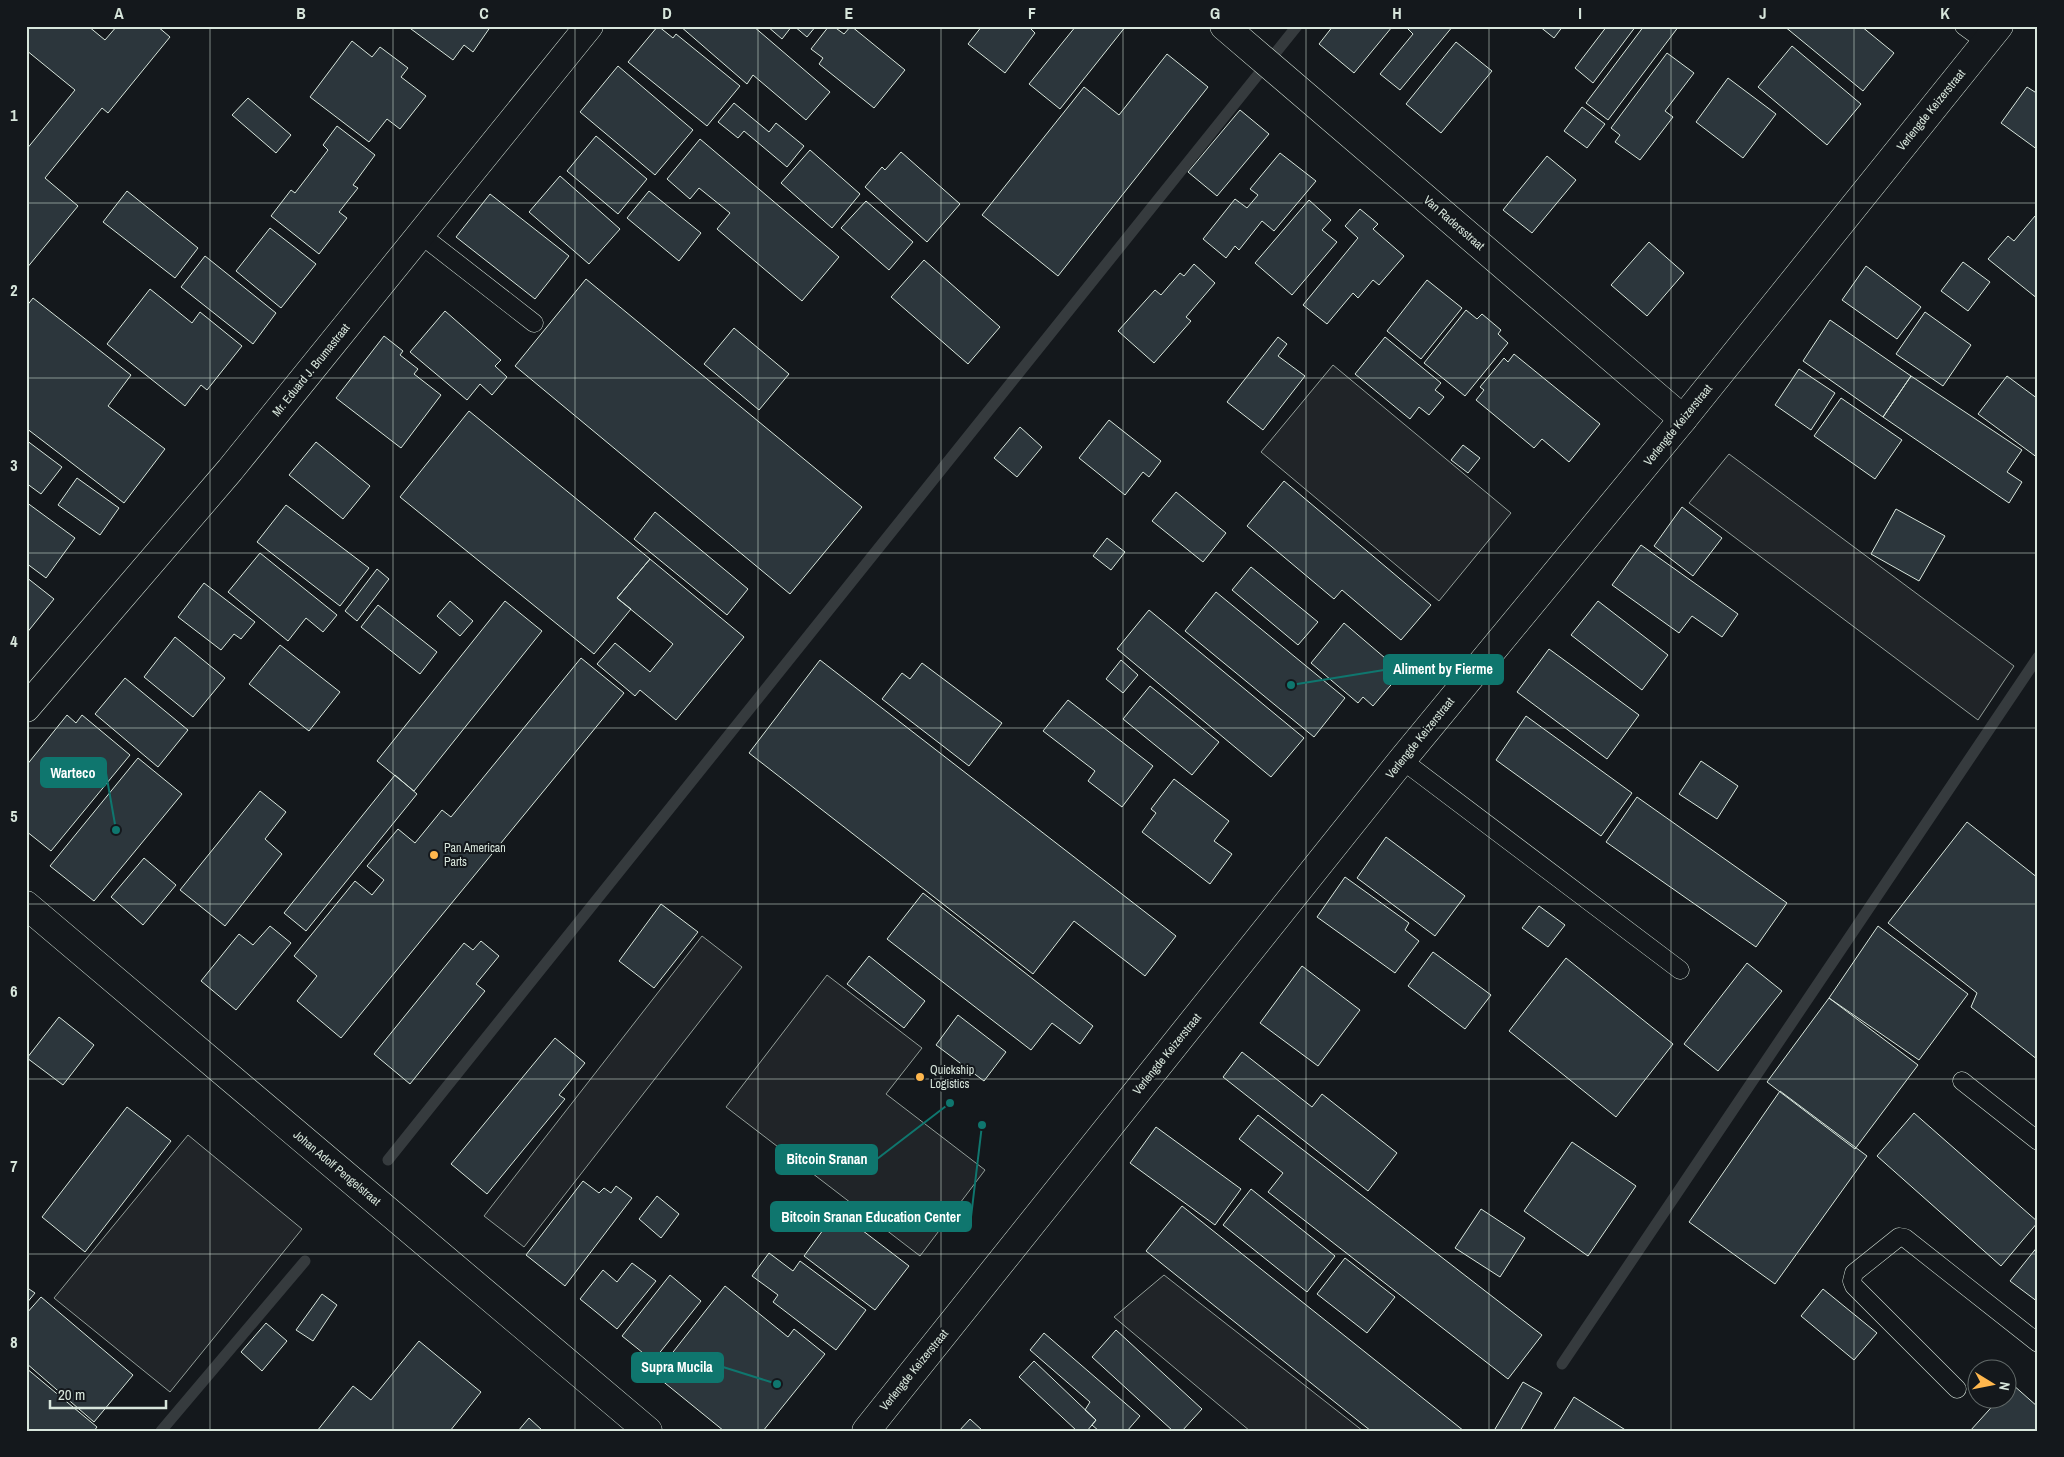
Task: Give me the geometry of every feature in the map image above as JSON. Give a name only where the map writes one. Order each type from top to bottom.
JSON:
[{"type":"main road","name":"Mr. Eduard J. Brumastraat","points":[[26,708],[230,470],[590,26]]},
{"type":"main road","name":"Van Radersstraat","points":[[1224,26],[1683,419]]},
{"type":"main road","name":"Verlengde Keizerstraat","points":[[866,1431],[1402,760],[1683,419],[1983,32]]},
{"type":"main road","name":"Johan Adolf Pengelstraat","points":[[26,905],[648,1431]]},
{"type":"lane","points":[[421,235],[534,323]]},
{"type":"lane","points":[[1402,760],[1680,970]]},
{"type":"lane","points":[[1962,1081],[2038,1141]]},
{"type":"lane","points":[[1957,1389],[1854,1286],[1852,1277],[1854,1273],[1899,1237],[1906,1238],[2038,1343]]},
{"type":"shaded area","points":[[1333,365],[1511,513],[1439,601],[1261,452]]},
{"type":"shaded area","points":[[1729,454],[2014,666],[1978,720],[1689,503]]},
{"type":"shaded area","points":[[702,936],[742,967],[524,1247],[484,1216]]},
{"type":"shaded area","points":[[827,975],[922,1048],[886,1094],[985,1170],[920,1256],[726,1107]]},
{"type":"shaded area","points":[[188,1135],[302,1229],[170,1392],[54,1298]]},
{"type":"shaded area","points":[[1164,1275],[1363,1431],[1250,1431],[1114,1317]]},
{"type":"building","points":[[26,26],[88,26],[105,40],[117,26],[157,26],[170,37],[108,113],[102,108],[45,178],[78,206],[26,269],[26,150],[75,90],[26,50]]},
{"type":"building","points":[[407,26],[491,26],[473,52],[464,45],[453,60]]},
{"type":"building","points":[[658,26],[673,38],[676,34],[740,86],[707,126],[628,62]]},
{"type":"building","points":[[680,26],[753,26],[830,92],[806,120],[753,75],[747,84]]},
{"type":"building","points":[[767,26],[792,26],[782,39]]},
{"type":"building","points":[[794,26],[816,26],[807,37]]},
{"type":"building","points":[[829,26],[833,26],[844,34],[851,26],[905,70],[874,108],[819,64],[823,58],[811,49]]},
{"type":"building","points":[[982,26],[1033,26],[1031,29],[1035,33],[1005,73],[968,44]]},
{"type":"building","points":[[1076,26],[1126,26],[1060,109],[1029,84]]},
{"type":"building","points":[[1333,26],[1392,27],[1354,73],[1319,44]]},
{"type":"building","points":[[1405,26],[1453,26],[1400,90],[1380,74],[1413,34]]},
{"type":"building","points":[[1539,26],[1563,26],[1554,38]]},
{"type":"building","points":[[1607,26],[1636,26],[1593,83],[1575,68]]},
{"type":"building","points":[[1644,26],[1679,26],[1608,120],[1586,103]]},
{"type":"building","points":[[1784,26],[1861,26],[1894,53],[1863,91]]},
{"type":"building","points":[[352,41],[372,57],[380,47],[408,68],[401,77],[426,96],[400,129],[387,119],[369,142],[310,97]]},
{"type":"building","points":[[1456,42],[1492,71],[1441,133],[1406,104]]},
{"type":"building","points":[[1792,46],[1861,104],[1827,145],[1758,87]]},
{"type":"building","points":[[1667,53],[1694,73],[1665,111],[1673,117],[1640,160],[1615,142],[1620,135],[1611,128]]},
{"type":"building","points":[[1167,54],[1208,87],[1058,276],[982,215],[1084,87],[1119,115]]},
{"type":"building","points":[[618,66],[693,130],[655,175],[580,112]]},
{"type":"building","points":[[1728,78],[1776,114],[1743,158],[1696,122]]},
{"type":"building","points":[[2027,87],[2038,94],[2038,150],[2001,123]]},
{"type":"building","points":[[248,98],[291,135],[276,153],[232,115]]},
{"type":"building","points":[[734,103],[769,132],[776,123],[804,146],[787,167],[744,131],[738,138],[718,122]]},
{"type":"building","points":[[1582,107],[1605,124],[1587,148],[1564,131]]},
{"type":"building","points":[[1240,110],[1269,134],[1217,196],[1188,172]]},
{"type":"building","points":[[337,126],[375,155],[353,185],[358,188],[339,212],[347,218],[319,254],[271,216],[291,190],[295,193],[328,150],[323,145]]},
{"type":"building","points":[[596,136],[647,179],[618,214],[567,171]]},
{"type":"building","points":[[700,139],[839,257],[802,301],[717,229],[730,213],[699,188],[690,199],[667,179]]},
{"type":"building","points":[[810,150],[860,194],[832,228],[781,183]]},
{"type":"building","points":[[901,152],[960,204],[927,242],[865,187],[882,167],[885,170]]},
{"type":"building","points":[[1280,153],[1316,181],[1274,231],[1262,221],[1239,250],[1235,246],[1226,258],[1203,239],[1235,199],[1247,208],[1258,195],[1250,189]]},
{"type":"building","points":[[1547,156],[1576,180],[1532,233],[1503,210]]},
{"type":"building","points":[[560,176],[620,229],[589,264],[529,212]]},
{"type":"building","points":[[127,191],[198,248],[175,278],[103,222]]},
{"type":"building","points":[[649,191],[701,233],[679,261],[627,218]]},
{"type":"building","points":[[490,194],[569,256],[535,299],[456,237]]},
{"type":"building","points":[[1309,200],[1331,220],[1322,230],[1337,242],[1292,295],[1255,263]]},
{"type":"building","points":[[866,201],[913,242],[889,270],[841,228]]},
{"type":"building","points":[[1360,209],[1378,224],[1373,229],[1404,256],[1379,285],[1373,280],[1358,298],[1353,293],[1327,324],[1303,305],[1358,238],[1345,226]]},
{"type":"building","points":[[2035,216],[2038,218],[2038,299],[1988,259],[2008,236],[2014,241]]},
{"type":"building","points":[[270,228],[316,264],[281,308],[236,271]]},
{"type":"building","points":[[1649,242],[1684,273],[1647,316],[1611,285]]},
{"type":"building","points":[[205,256],[276,313],[253,344],[181,287]]},
{"type":"building","points":[[924,260],[1000,327],[968,364],[891,297]]},
{"type":"building","points":[[1963,262],[1990,282],[1968,311],[1941,291]]},
{"type":"building","points":[[1194,264],[1215,283],[1186,317],[1191,321],[1154,363],[1118,331],[1155,290],[1161,295],[1180,273],[1184,276]]},
{"type":"building","points":[[1866,266],[1921,307],[1897,339],[1842,300]]},
{"type":"building","points":[[586,279],[862,507],[790,594],[515,366]]},
{"type":"building","points":[[1427,280],[1462,308],[1421,359],[1387,331]]},
{"type":"building","points":[[150,289],[192,323],[200,312],[242,346],[207,390],[201,385],[185,406],[107,344]]},
{"type":"building","points":[[33,298],[131,375],[108,406],[165,449],[124,503],[26,428],[26,307]]},
{"type":"building","points":[[1466,310],[1477,319],[1482,314],[1501,330],[1498,334],[1508,343],[1465,396],[1424,363]]},
{"type":"building","points":[[445,311],[501,360],[495,366],[507,377],[492,395],[480,384],[467,400],[410,352]]},
{"type":"building","points":[[1925,312],[1971,345],[1943,386],[1896,354]]},
{"type":"building","points":[[1830,320],[1911,376],[1883,417],[1803,361]]},
{"type":"building","points":[[734,328],[789,374],[759,410],[704,364]]},
{"type":"building","points":[[384,336],[403,351],[400,355],[418,369],[414,374],[441,395],[401,448],[336,398]]},
{"type":"building","points":[[1278,337],[1287,344],[1278,356],[1305,376],[1263,430],[1227,402]]},
{"type":"building","points":[[1385,337],[1441,383],[1435,390],[1444,397],[1429,415],[1419,407],[1410,419],[1355,374]]},
{"type":"building","points":[[1514,354],[1600,424],[1569,462],[1542,439],[1534,448],[1476,400],[1484,390],[1480,387],[1504,358],[1508,362]]},
{"type":"building","points":[[1799,369],[1835,393],[1811,430],[1775,405]]},
{"type":"building","points":[[1911,376],[2022,450],[2007,472],[2022,482],[2009,503],[1883,417]]},
{"type":"building","points":[[2007,376],[2038,399],[2038,458],[1978,414]]},
{"type":"building","points":[[1841,398],[1902,440],[1875,479],[1814,436]]},
{"type":"building","points":[[469,411],[650,559],[617,598],[631,609],[594,654],[400,497]]},
{"type":"building","points":[[1109,420],[1161,461],[1149,477],[1143,472],[1125,495],[1079,458]]},
{"type":"building","points":[[1020,427],[1042,447],[1017,477],[994,458]]},
{"type":"building","points":[[26,440],[62,467],[41,494],[26,483]]},
{"type":"building","points":[[316,442],[370,486],[343,519],[289,475]]},
{"type":"building","points":[[1463,445],[1480,458],[1468,473],[1451,460]]},
{"type":"building","points":[[77,478],[119,508],[100,535],[58,505]]},
{"type":"building","points":[[1284,481],[1431,605],[1401,640],[1342,590],[1334,599],[1247,526]]},
{"type":"building","points":[[1176,492],[1226,533],[1203,562],[1152,521]]},
{"type":"building","points":[[26,502],[75,538],[46,578],[26,563]]},
{"type":"building","points":[[286,505],[369,568],[340,606],[257,542]]},
{"type":"building","points":[[1682,507],[1722,538],[1693,576],[1654,546]]},
{"type":"building","points":[[1896,509],[1945,536],[1919,581],[1871,554]]},
{"type":"building","points":[[655,512],[748,589],[727,615],[634,539]]},
{"type":"building","points":[[1107,538],[1125,552],[1111,570],[1093,556]]},
{"type":"building","points":[[1641,545],[1738,614],[1722,637],[1692,616],[1679,633],[1612,585]]},
{"type":"building","points":[[260,553],[337,615],[323,632],[306,618],[288,641],[228,592]]},
{"type":"building","points":[[650,559],[744,637],[676,720],[640,690],[635,696],[597,664],[615,643],[650,672],[673,644],[617,598]]},
{"type":"building","points":[[1251,567],[1318,622],[1298,645],[1232,590]]},
{"type":"building","points":[[377,569],[389,579],[357,621],[345,611]]},
{"type":"building","points":[[26,577],[54,599],[26,634]]},
{"type":"building","points":[[204,583],[255,622],[241,639],[234,634],[221,650],[178,617]]},
{"type":"building","points":[[1216,592],[1345,698],[1314,737],[1185,631]]},
{"type":"building","points":[[450,601],[473,621],[460,636],[437,616]]},
{"type":"building","points":[[505,601],[542,631],[414,791],[377,761]]},
{"type":"building","points":[[1598,601],[1668,655],[1642,690],[1571,635]]},
{"type":"building","points":[[378,605],[437,652],[420,674],[361,627]]},
{"type":"building","points":[[1149,610],[1304,738],[1271,777],[1117,649]]},
{"type":"building","points":[[1344,623],[1392,664],[1386,671],[1396,679],[1373,706],[1363,697],[1358,703],[1311,663]]},
{"type":"building","points":[[175,637],[225,678],[193,717],[144,677]]},
{"type":"building","points":[[280,645],[340,692],[309,731],[249,684]]},
{"type":"building","points":[[1549,649],[1639,715],[1607,759],[1517,692]]},
{"type":"building","name":"Pan American Parts","points":[[581,658],[624,693],[341,1038],[297,1001],[317,976],[294,956],[355,881],[372,895],[384,880],[367,866],[398,829],[415,843],[442,810],[451,817]]},
{"type":"building","points":[[820,660],[1176,936],[1145,976],[1074,921],[1033,974],[749,753]]},
{"type":"building","points":[[1121,660],[1138,675],[1123,693],[1106,679]]},
{"type":"building","points":[[922,663],[1002,723],[969,766],[882,699],[902,673],[910,679]]},
{"type":"building","points":[[125,678],[188,730],[158,767],[95,714]]},
{"type":"building","points":[[1150,686],[1219,742],[1192,775],[1123,719]]},
{"type":"building","points":[[1068,700],[1153,766],[1122,807],[1088,781],[1095,771],[1043,731]]},
{"type":"building","points":[[67,715],[76,723],[82,715],[130,755],[51,851],[26,831],[26,766]]},
{"type":"building","points":[[1526,716],[1632,793],[1601,836],[1496,760]]},
{"type":"building","points":[[138,758],[182,794],[94,901],[50,866]]},
{"type":"building","points":[[1701,761],[1738,786],[1717,819],[1679,794]]},
{"type":"building","points":[[395,775],[417,794],[306,931],[284,913]]},
{"type":"building","points":[[1174,779],[1229,821],[1214,841],[1232,854],[1210,884],[1142,832],[1156,813],[1151,809]]},
{"type":"building","points":[[260,791],[286,812],[265,839],[282,854],[225,926],[180,890]]},
{"type":"building","points":[[1637,797],[1787,903],[1756,947],[1606,842]]},
{"type":"building","points":[[1967,822],[2038,878],[2038,1060],[1971,1007],[1977,993],[1888,923]]},
{"type":"building","points":[[1386,837],[1465,896],[1435,936],[1357,878]]},
{"type":"building","points":[[144,858],[176,885],[143,925],[111,897]]},
{"type":"building","points":[[1345,877],[1409,923],[1405,930],[1419,941],[1395,973],[1317,917]]},
{"type":"building","points":[[923,893],[1093,1026],[1080,1044],[1052,1023],[1031,1050],[887,939]]},
{"type":"building","points":[[661,904],[698,932],[654,988],[619,961]]},
{"type":"building","points":[[1539,906],[1565,925],[1548,947],[1522,928]]},
{"type":"building","points":[[270,926],[291,943],[236,1010],[201,981],[239,934],[253,945]]},
{"type":"building","points":[[1878,926],[1968,994],[1919,1060],[1829,998]]},
{"type":"building","points":[[481,941],[499,956],[476,984],[485,991],[410,1084],[374,1054],[464,943],[473,950]]},
{"type":"building","points":[[1433,952],[1491,995],[1465,1029],[1408,986]]},
{"type":"building","points":[[869,956],[925,1001],[904,1028],[847,984]]},
{"type":"building","points":[[1566,958],[1673,1044],[1616,1117],[1509,1031]]},
{"type":"building","points":[[1747,963],[1782,991],[1718,1071],[1684,1044]]},
{"type":"building","points":[[1302,966],[1360,1010],[1318,1066],[1260,1023]]},
{"type":"building","points":[[1829,998],[1918,1065],[1855,1149],[1767,1082]]},
{"type":"building","points":[[958,1015],[1006,1052],[984,1081],[936,1045]]},
{"type":"building","points":[[59,1017],[94,1045],[63,1085],[27,1058]]},
{"type":"building","points":[[555,1038],[585,1063],[559,1095],[565,1099],[487,1194],[451,1164]]},
{"type":"building","points":[[1242,1052],[1312,1107],[1322,1094],[1397,1153],[1368,1191],[1223,1077]]},
{"type":"building","points":[[1780,1091],[1867,1156],[1775,1284],[1689,1222]]},
{"type":"building","points":[[127,1107],[171,1141],[85,1252],[42,1217]]},
{"type":"building","points":[[1914,1113],[2038,1222],[2001,1266],[1877,1156]]},
{"type":"building","points":[[1258,1115],[1542,1335],[1508,1379],[1268,1192],[1283,1173],[1239,1139]]},
{"type":"building","points":[[1156,1127],[1241,1189],[1215,1225],[1130,1163]]},
{"type":"building","points":[[1572,1142],[1636,1186],[1588,1256],[1524,1211]]},
{"type":"building","points":[[583,1181],[599,1193],[604,1188],[611,1193],[616,1186],[632,1198],[565,1286],[526,1255]]},
{"type":"building","points":[[1251,1189],[1335,1256],[1307,1292],[1223,1225]]},
{"type":"building","points":[[657,1196],[679,1214],[661,1238],[639,1219]]},
{"type":"building","points":[[1182,1206],[1464,1431],[1371,1431],[1146,1251]]},
{"type":"building","points":[[1481,1209],[1525,1238],[1500,1277],[1455,1248]]},
{"type":"building","points":[[837,1211],[909,1266],[875,1310],[804,1256]]},
{"type":"building","points":[[2038,1246],[2038,1302],[2010,1281]]},
{"type":"building","points":[[769,1253],[793,1271],[800,1261],[866,1310],[836,1350],[773,1302],[778,1295],[752,1276]]},
{"type":"building","points":[[1345,1258],[1395,1297],[1367,1333],[1317,1294]]},
{"type":"building","points":[[632,1263],[656,1281],[617,1329],[580,1299],[603,1270],[617,1282]]},
{"type":"building","points":[[670,1275],[701,1301],[653,1361],[622,1336]]},
{"type":"building","points":[[725,1286],[788,1337],[794,1329],[825,1354],[763,1431],[724,1431],[655,1375]]},
{"type":"building","points":[[26,1287],[35,1293],[26,1304]]},
{"type":"building","points":[[1823,1289],[1877,1333],[1854,1360],[1801,1316]]},
{"type":"building","points":[[322,1294],[337,1305],[313,1341],[296,1330]]},
{"type":"building","points":[[41,1297],[133,1375],[94,1422],[26,1363],[26,1314]]},
{"type":"building","points":[[266,1323],[287,1341],[262,1371],[241,1352]]},
{"type":"building","points":[[1116,1330],[1202,1409],[1182,1431],[1173,1431],[1092,1357]]},
{"type":"building","points":[[1044,1333],[1140,1416],[1127,1431],[1099,1431],[1092,1425],[1096,1420],[1085,1410],[1090,1402],[1030,1350]]},
{"type":"building","points":[[419,1341],[481,1392],[450,1431],[317,1431],[353,1386],[371,1400]]},
{"type":"building","points":[[1034,1361],[1096,1420],[1087,1431],[1077,1431],[1019,1377]]},
{"type":"building","points":[[26,1368],[97,1427],[94,1431],[26,1431]]},
{"type":"building","points":[[1523,1382],[1542,1393],[1520,1431],[1499,1431],[1495,1429]]},
{"type":"building","points":[[2016,1388],[2038,1407],[2038,1431],[1970,1431],[1989,1410],[2016,1410]]},
{"type":"building","points":[[1574,1397],[1627,1431],[1553,1431]]},
{"type":"building","points":[[529,1418],[543,1431],[518,1431]]},
{"type":"building","points":[[970,1419],[983,1431],[959,1431]]},
{"type":"waterway","points":[[388,1160],[1297,26]]},
{"type":"waterway","points":[[1562,1364],[2038,657]]},
{"type":"waterway","points":[[161,1431],[305,1261]]},
{"type":"place","name":"Aliment by Fierme","points":[[1291,685]]},
{"type":"place","name":"Warteco","points":[[116,830]]},
{"type":"place","name":"Pan American Parts","points":[[434,855]]},
{"type":"place","name":"Quickship Logistics","points":[[920,1077]]},
{"type":"place","name":"Bitcoin Sranan","points":[[950,1103]]},
{"type":"place","name":"Bitcoin Sranan Education Center","points":[[982,1125]]},
{"type":"place","name":"Supra Mucila","points":[[777,1384]]}]
